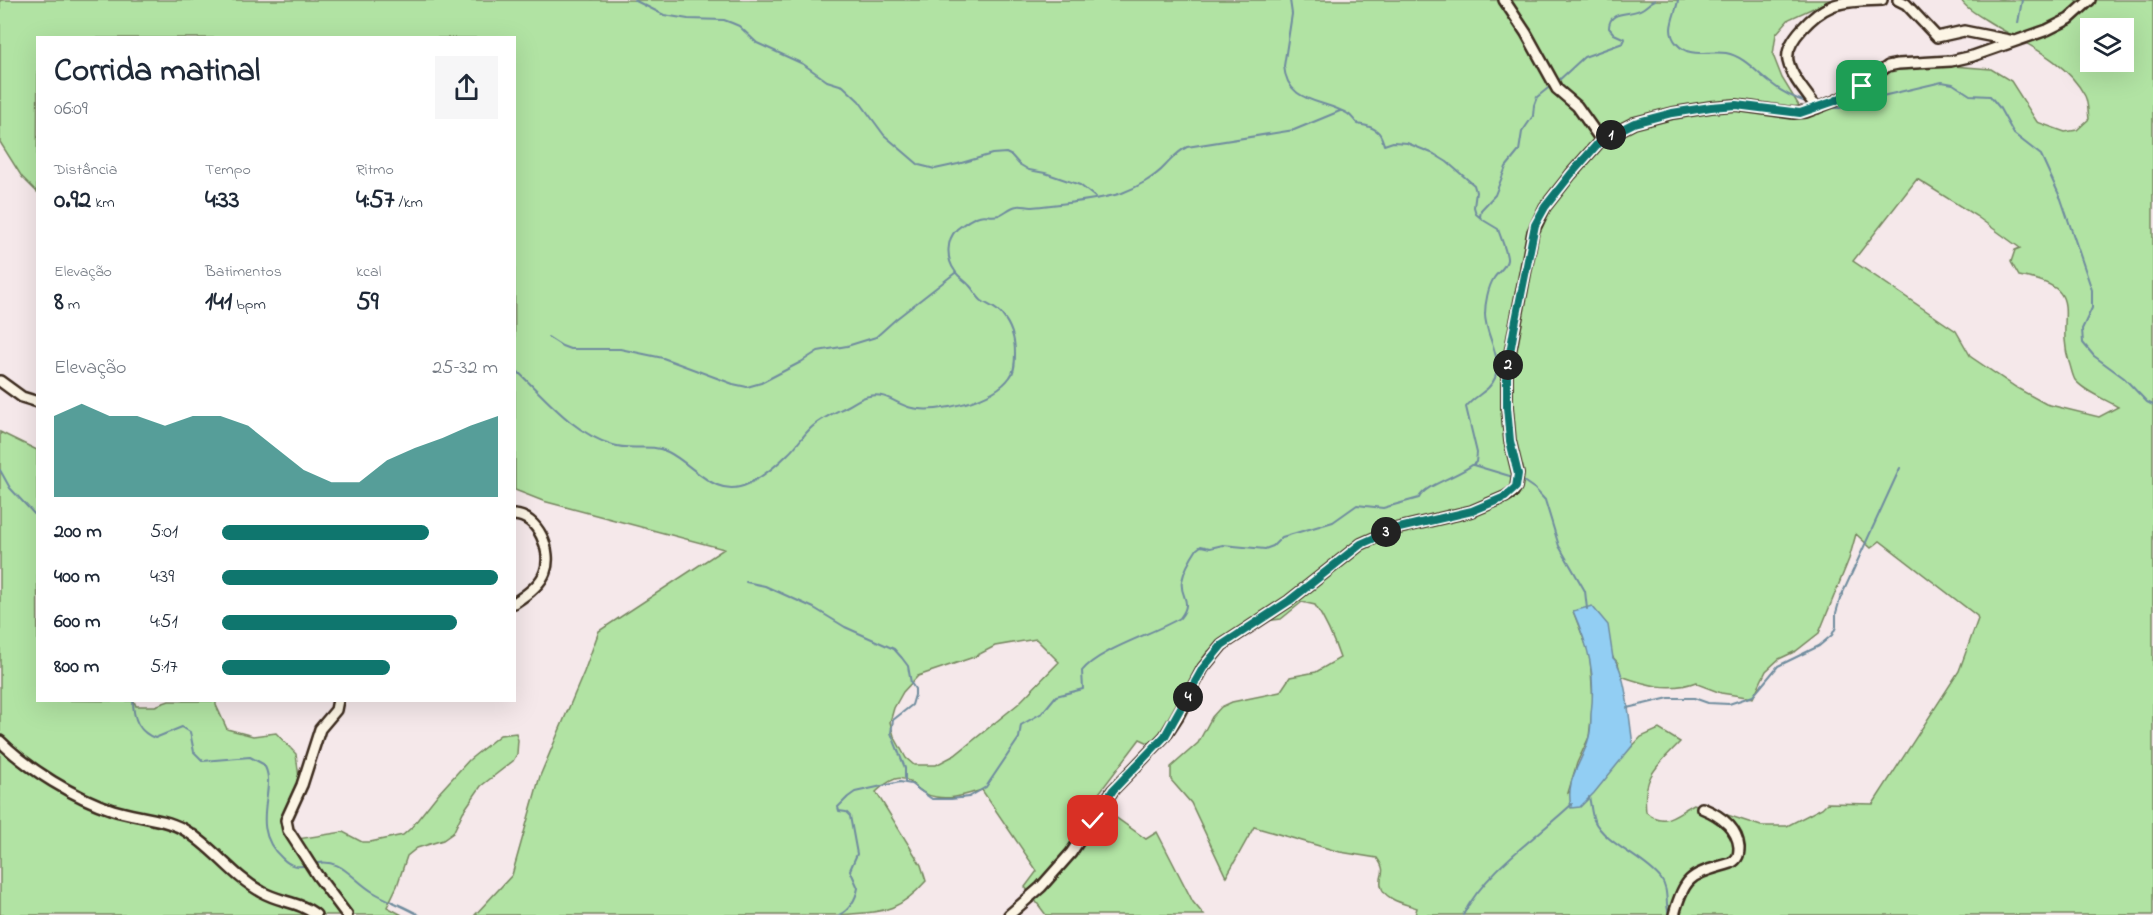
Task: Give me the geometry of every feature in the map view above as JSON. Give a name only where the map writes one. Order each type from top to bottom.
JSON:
[{"type":"street","points":[[1504,0],[1526,33],[1555,85],[1577,106],[1601,140]]},
{"type":"street","points":[[1817,108],[1791,71],[1787,59],[1793,39],[1818,13],[1831,6],[1882,0]]},
{"type":"street","points":[[1898,0],[1906,4],[1940,37],[1964,31],[2014,41]]},
{"type":"street","points":[[1009,915],[1041,887],[1071,853],[1113,790],[1165,736],[1203,668],[1222,645],[1289,601],[1361,544],[1395,529],[1472,511],[1513,492],[1518,474],[1510,441],[1507,369],[1533,232],[1545,207],[1601,140],[1634,123],[1672,113],[1711,107],[1736,105],[1800,113],[1853,92],[1888,66],[1951,61],[1973,56],[2060,25],[2090,0]]},
{"type":"street","points":[[0,381],[22,397],[36,401]]},
{"type":"street","points":[[516,515],[527,518],[534,524],[544,543],[547,562],[540,580],[516,601]]},
{"type":"street","points":[[338,702],[336,710],[321,726],[302,785],[286,820],[288,830],[317,875],[347,915]]},
{"type":"street","points":[[0,741],[19,758],[75,793],[112,809],[184,830],[257,890],[279,901],[306,908],[316,915]]},
{"type":"street","points":[[1674,915],[1683,887],[1690,878],[1731,863],[1736,860],[1739,853],[1736,834],[1716,813],[1702,807]]},
{"type":"green space","points":[[0,0],[1831,0],[1789,19],[1776,34],[1773,55],[1782,78],[1801,109],[1812,110],[1893,66],[1914,63],[1991,69],[2011,81],[2037,122],[2065,132],[2077,130],[2089,119],[2086,98],[2076,83],[2054,61],[1975,13],[1961,0],[2153,0],[2153,915],[1415,915],[1417,908],[1390,898],[1383,890],[1381,881],[1383,870],[1377,858],[1340,852],[1254,827],[1226,877],[1191,803],[1171,780],[1171,767],[1198,743],[1212,717],[1221,707],[1232,702],[1280,692],[1290,677],[1316,672],[1340,658],[1329,630],[1315,605],[1302,602],[1281,619],[1257,622],[1207,652],[1153,745],[1140,739],[1093,801],[1146,839],[1157,832],[1193,902],[1204,915],[1046,915],[1025,887],[1037,871],[982,790],[942,798],[927,795],[909,781],[896,779],[876,792],[921,865],[926,881],[906,900],[887,909],[838,915],[475,915],[512,875],[540,776],[599,631],[724,549],[543,501],[516,490],[516,36],[36,36],[36,191],[22,177],[0,142]],"holes":[[[1917,179],[1976,216],[2020,248],[2015,250],[2011,262],[2019,276],[2041,281],[2055,288],[2062,296],[2065,306],[2065,345],[2075,380],[2090,392],[2118,407],[2099,417],[2046,404],[2017,388],[1971,357],[1956,331],[1853,261]],[[1856,534],[1871,548],[1880,541],[1978,619],[1959,671],[1873,804],[1827,803],[1822,808],[1787,826],[1761,826],[1694,804],[1670,818],[1653,817],[1646,812],[1646,789],[1649,780],[1658,765],[1680,742],[1659,729],[1641,737],[1623,756],[1568,793],[1577,763],[1589,737],[1593,701],[1590,655],[1573,611],[1618,663],[1621,676],[1667,687],[1696,682],[1721,693],[1753,698],[1766,671],[1779,659],[1796,651],[1819,633],[1849,559]],[[1036,639],[1059,662],[1018,704],[955,755],[936,765],[914,765],[906,758],[894,736],[890,722],[894,708],[903,692],[918,676],[974,657],[995,646]]]},
{"type":"green space","points":[[0,432],[36,450],[36,702],[134,702],[136,706],[155,706],[166,702],[216,702],[227,729],[253,736],[276,733],[296,754],[301,794],[291,822],[298,839],[343,832],[362,842],[370,842],[403,835],[469,760],[500,735],[516,733],[517,754],[513,761],[481,786],[463,812],[453,833],[443,840],[417,848],[407,856],[387,907],[402,915],[0,915]]},
{"type":"water","points":[[1592,606],[1608,625],[1613,658],[1624,685],[1633,745],[1594,793],[1580,807],[1571,808],[1572,779],[1590,732],[1593,686],[1587,649],[1573,611]]},
{"type":"waterway","points":[[634,0],[664,15],[688,19],[724,20],[732,23],[739,26],[757,43],[803,64],[827,81],[843,86],[859,101],[884,135],[919,165],[935,169],[992,154],[1006,153],[1029,170],[1080,185],[1095,197]]},
{"type":"waterway","points":[[839,915],[852,904],[858,888],[850,870],[857,854],[850,816],[846,812],[839,811],[838,807],[855,792],[900,782],[911,784],[932,799],[969,797],[986,787],[1019,738],[1021,725],[1042,713],[1056,696],[1083,689],[1082,671],[1090,663],[1113,649],[1180,618],[1186,607],[1182,591],[1183,577],[1192,556],[1201,546],[1210,548],[1223,545],[1265,549],[1273,546],[1282,537],[1333,522],[1357,505],[1383,508],[1419,498],[1428,488],[1462,472],[1476,462],[1477,453],[1466,407],[1489,387],[1497,370],[1485,314],[1490,286],[1507,260],[1498,229],[1476,214],[1474,185],[1447,162],[1407,143],[1393,142],[1384,145],[1380,135],[1374,129],[1358,124],[1338,109],[1308,99],[1292,87],[1284,66],[1292,14],[1290,0]]},
{"type":"waterway","points":[[1557,82],[1584,57],[1623,43],[1625,39],[1614,34],[1609,28],[1613,18],[1642,9],[1655,0]]},
{"type":"waterway","points":[[1678,0],[1671,33],[1682,49],[1694,53],[1720,52],[1733,55],[1745,61],[1781,90],[1809,103]]},
{"type":"waterway","points":[[2018,23],[2022,0]]},
{"type":"waterway","points":[[1826,108],[1840,108],[1942,82],[1953,84],[1970,95],[1990,96],[2014,134],[2041,155],[2061,199],[2092,290],[2092,308],[2082,329],[2083,343],[2094,356],[2124,378],[2147,402],[2153,405]]},
{"type":"waterway","points":[[1480,217],[1481,210],[1495,195],[1506,167],[1519,151],[1522,132],[1533,116],[1537,97],[1552,85]]},
{"type":"waterway","points":[[516,370],[559,412],[584,432],[620,447],[661,449],[677,457],[715,484],[736,488],[764,474],[791,451],[820,421],[863,398],[875,395],[912,408],[936,409],[979,398],[992,392],[1010,377],[1013,372],[1015,348],[1008,324],[998,311],[980,299],[956,273],[950,261],[948,250],[953,233],[967,222],[981,215],[999,215],[1017,206],[1032,207],[1065,203],[1122,193],[1151,178],[1187,147],[1294,130],[1340,111]]},
{"type":"waterway","points":[[548,337],[570,349],[620,349],[663,358],[747,387],[761,383],[818,351],[847,346],[876,337],[955,273]]},
{"type":"waterway","points":[[1473,465],[1513,477]]},
{"type":"waterway","points":[[1627,708],[1669,698],[1694,698],[1708,703],[1729,704],[1753,696],[1778,666],[1819,646],[1832,635],[1836,627],[1836,613],[1840,599],[1900,468]]},
{"type":"waterway","points":[[0,470],[10,488],[36,516]]},
{"type":"waterway","points":[[1519,478],[1535,489],[1545,500],[1559,546],[1585,591],[1587,609]]},
{"type":"waterway","points":[[746,582],[765,586],[814,608],[845,627],[894,649],[902,658],[908,666],[915,695],[912,705],[893,720],[891,733],[905,768],[905,781]]},
{"type":"waterway","points":[[133,702],[134,713],[144,732],[155,738],[182,727],[190,732],[194,752],[203,761],[250,757],[263,764],[268,783],[265,807],[266,833],[272,846],[291,865],[308,865]]},
{"type":"waterway","points":[[1589,797],[1593,817],[1599,829],[1654,871],[1661,879],[1665,888],[1669,915]]},
{"type":"waterway","points":[[1463,915],[1485,883],[1498,869],[1572,804]]},
{"type":"waterway","points":[[313,864],[323,862],[339,866],[373,892],[419,915]]},
{"type":"route","points":[[1093,821],[1113,790],[1165,736],[1203,668],[1222,645],[1289,601],[1361,544],[1395,529],[1472,511],[1513,492],[1518,481],[1518,474],[1510,441],[1507,369],[1533,232],[1545,207],[1601,140],[1634,123],[1672,113],[1711,107],[1736,105],[1800,113],[1835,101],[1862,86]]}]
